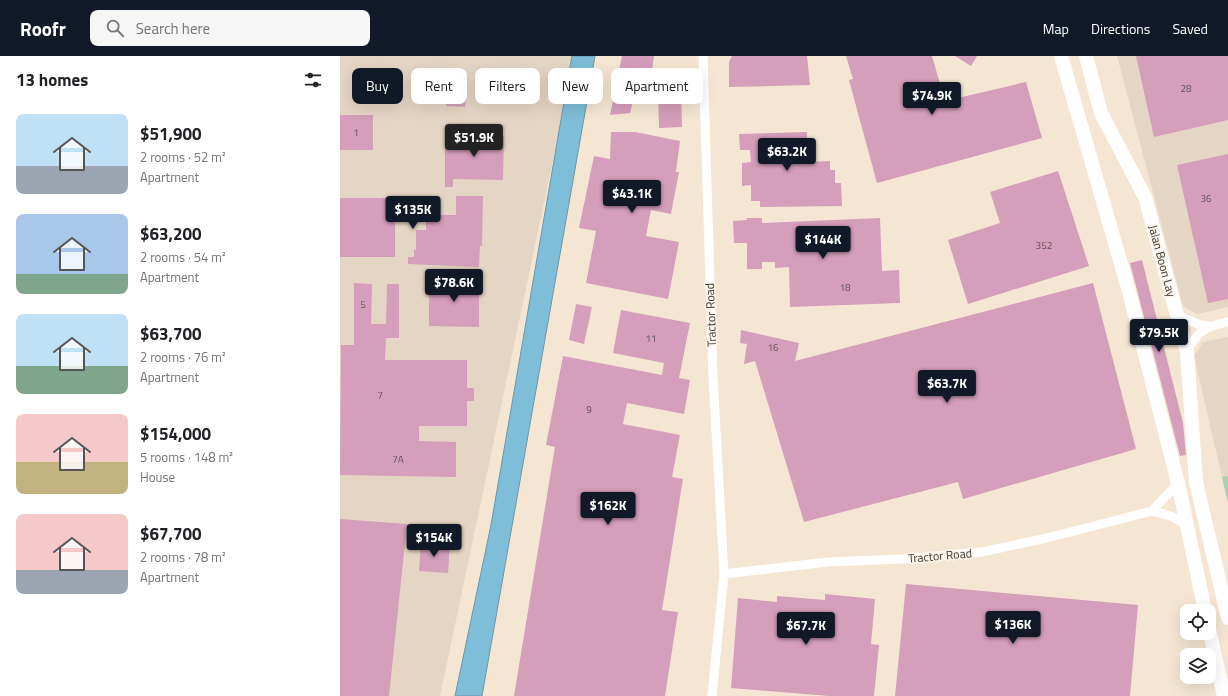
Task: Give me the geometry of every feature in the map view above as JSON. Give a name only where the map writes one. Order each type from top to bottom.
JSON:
[{"type":"main road","points":[[1061,56],[1128,288],[1178,483],[1204,604]]},
{"type":"main road","name":"Jalan Boon Lay","points":[[1088,60],[1101,113],[1144,197],[1187,352],[1196,482],[1228,618]]},
{"type":"main road","points":[[1212,640],[1224,696]]},
{"type":"street","name":"Tractor Road","points":[[703,56],[713,377],[724,574],[712,696]]},
{"type":"street","points":[[1177,315],[1195,323],[1210,326]]},
{"type":"street","points":[[1187,352],[1194,337],[1210,326],[1228,322]]},
{"type":"street","points":[[1152,511],[1178,483]]},
{"type":"street","name":"Tractor Road","points":[[724,574],[828,562],[963,555],[1047,538],[1152,511],[1171,516],[1187,525]]},
{"type":"shaded area","points":[[340,56],[575,56],[572,68],[548,68],[548,104],[565,104],[440,696],[340,696]]},
{"type":"shaded area","points":[[1117,56],[1228,56],[1228,307],[1197,314],[1183,306]]},
{"type":"shaded area","points":[[1228,337],[1228,476],[1222,477],[1194,356],[1203,342]]},
{"type":"green space","points":[[1228,476],[1228,503],[1222,477]]},
{"type":"water","points":[[572,56],[595,56],[593,68],[570,68]]},
{"type":"water","points":[[564,104],[587,104],[482,696],[455,696],[491,525]]},
{"type":"building","points":[[622,56],[654,56],[652,68],[620,68]]},
{"type":"building","points":[[732,56],[807,56],[810,85],[729,87],[729,62]]},
{"type":"building","points":[[846,56],[932,56],[945,101],[1026,82],[1042,138],[877,183],[849,80],[853,79]]},
{"type":"building","points":[[955,56],[977,56],[971,66]]},
{"type":"building","points":[[1136,56],[1228,56],[1228,120],[1154,137]]},
{"type":"building","points":[[446,104],[465,104],[465,107],[446,106]]},
{"type":"building","points":[[612,104],[632,104],[630,113],[610,115]]},
{"type":"building","points":[[658,104],[681,104],[682,127],[659,128]]},
{"type":"building","points":[[340,115],[373,115],[373,150],[340,150]]},
{"type":"building","points":[[611,132],[635,132],[680,141],[676,172],[679,172],[671,214],[651,210],[646,236],[679,242],[668,299],[586,283],[596,231],[579,228],[594,156],[610,159]]},
{"type":"building","points":[[807,132],[808,162],[830,161],[830,170],[835,170],[835,183],[841,183],[842,206],[760,207],[760,201],[751,201],[751,185],[742,186],[742,163],[751,162],[750,150],[740,150],[739,134]]},
{"type":"building","points":[[445,135],[504,136],[503,180],[453,179],[453,187],[445,187]]},
{"type":"building","points":[[1228,154],[1228,299],[1208,303],[1177,165]]},
{"type":"building","points":[[1058,171],[1089,266],[968,304],[948,240],[1000,223],[990,192]]},
{"type":"building","points":[[456,196],[483,196],[482,246],[480,246],[479,267],[408,264],[408,257],[414,257],[414,250],[416,250],[416,230],[426,230],[426,214],[395,213],[395,257],[340,257],[340,198],[433,198],[433,215],[456,215]]},
{"type":"building","points":[[747,218],[762,218],[762,223],[880,218],[882,271],[899,270],[900,303],[790,307],[789,267],[775,268],[775,262],[762,262],[762,269],[747,269],[747,243],[734,243],[733,221],[747,220]]},
{"type":"building","points":[[1142,260],[1183,423],[1186,455],[1180,456],[1130,263]]},
{"type":"building","points":[[429,279],[479,280],[479,327],[429,326]]},
{"type":"building","points":[[354,283],[372,284],[371,324],[386,324],[387,284],[399,284],[399,338],[386,338],[385,360],[467,360],[467,388],[474,388],[474,401],[467,401],[467,426],[419,426],[419,441],[456,442],[456,477],[340,475],[341,345],[354,345]]},
{"type":"building","points":[[1093,283],[1136,449],[963,499],[958,482],[804,522],[755,361],[744,364],[747,344],[740,343],[741,330],[799,343],[795,361]]},
{"type":"building","points":[[576,304],[592,307],[584,344],[569,340]]},
{"type":"building","points":[[621,310],[690,323],[679,378],[690,380],[684,414],[627,403],[623,424],[680,435],[672,477],[683,479],[662,610],[678,612],[665,696],[514,696],[555,447],[546,445],[563,356],[662,375],[664,363],[613,353]]},
{"type":"building","points":[[340,519],[407,524],[389,696],[340,696]]},
{"type":"building","points":[[421,542],[450,544],[448,573],[419,571]]},
{"type":"building","points":[[906,584],[1138,605],[1130,696],[895,696]]},
{"type":"building","points":[[825,594],[875,599],[871,644],[879,645],[874,696],[829,696],[731,688],[738,598],[777,602],[777,596],[825,600]]}]
